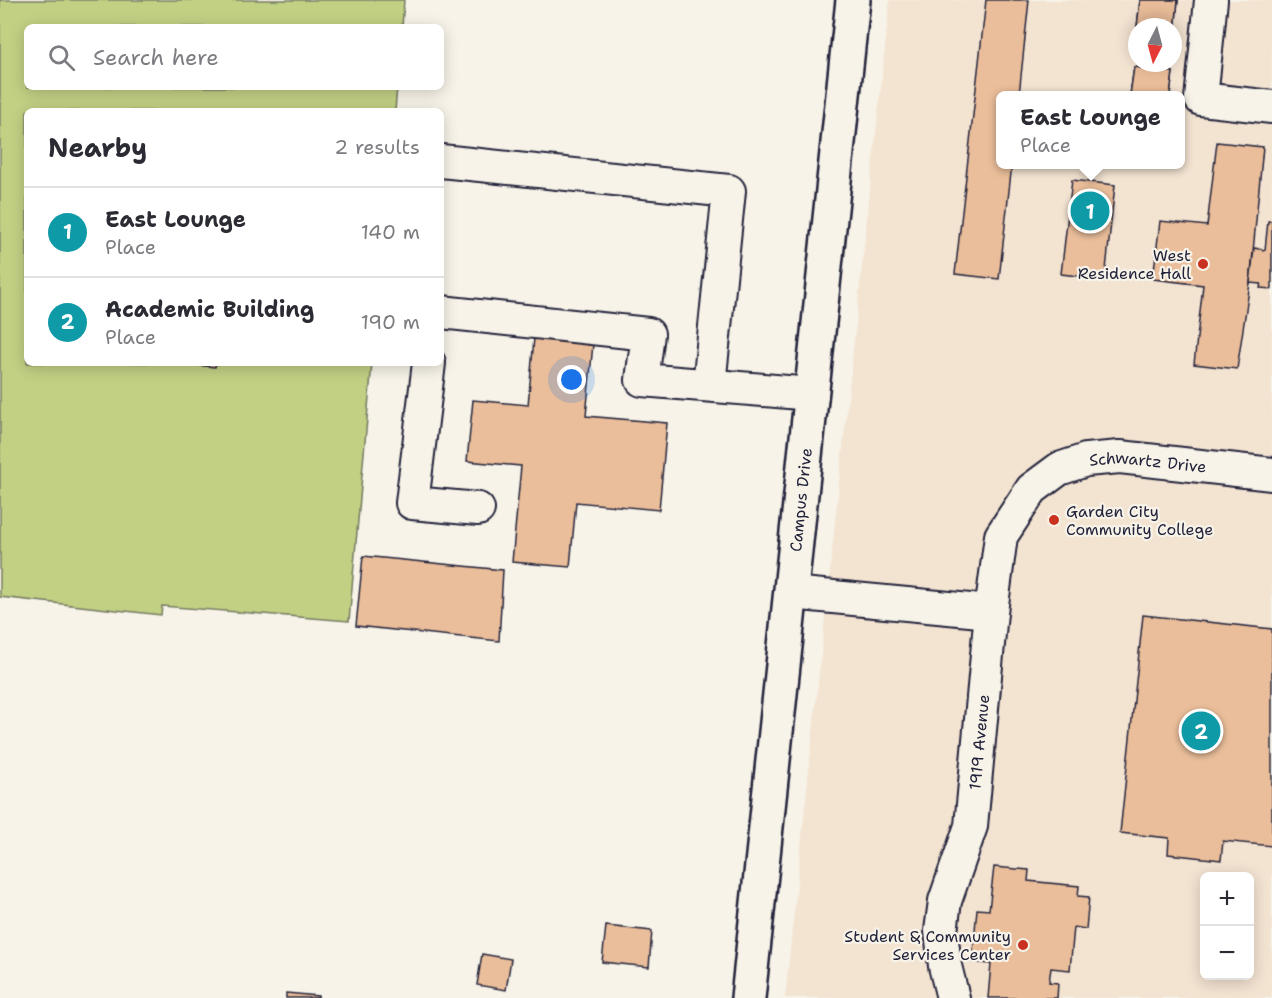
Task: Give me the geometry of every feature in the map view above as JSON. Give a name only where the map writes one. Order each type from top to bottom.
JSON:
[{"type":"main road","name":"Campus Drive","points":[[748,998],[853,0]]},
{"type":"lane","points":[[1211,0],[1201,99],[1272,107]]},
{"type":"lane","points":[[444,161],[729,191],[710,385]]},
{"type":"lane","points":[[444,312],[648,334],[642,380],[812,394]]},
{"type":"lane","points":[[429,366],[412,503],[478,509]]},
{"type":"lane","name":"Schwartz Drive","points":[[1032,489],[1059,469],[1086,460],[1120,457],[1272,474]]},
{"type":"lane","name":"1919 Avenue","points":[[953,998],[945,966],[941,931],[945,901],[971,826],[991,612],[1001,536],[1032,489]]},
{"type":"lane","points":[[791,593],[991,612]]},
{"type":"shaded area","name":"Garden City Community College","points":[[890,0],[1272,0],[1272,998],[785,998]]},
{"type":"green space","points":[[0,0],[404,0],[402,24],[24,24],[24,90],[397,90],[395,108],[24,108],[24,366],[372,366],[349,621],[162,606],[161,615],[0,597]]},
{"type":"building","points":[[986,0],[1029,0],[1019,91],[996,91],[996,169],[1011,169],[999,279],[955,274]]},
{"type":"building","points":[[1140,0],[1178,0],[1176,18],[1138,18]]},
{"type":"building","points":[[1140,0],[1178,0],[1176,18],[1138,18]]},
{"type":"building","points":[[1133,72],[1173,72],[1171,91],[1131,91]]},
{"type":"building","points":[[1133,72],[1173,72],[1171,91],[1131,91]]},
{"type":"building","name":"West Residence Hall","points":[[1217,142],[1263,147],[1250,283],[1237,369],[1194,364],[1203,285],[1153,279],[1160,221],[1207,226]]},
{"type":"building","points":[[1072,180],[1115,185],[1105,279],[1061,274]]},
{"type":"building","points":[[1268,221],[1272,221],[1272,289],[1260,288],[1261,284],[1250,283],[1254,248],[1265,250]]},
{"type":"building","points":[[534,338],[593,344],[586,416],[667,423],[659,510],[576,502],[570,567],[512,562],[521,466],[467,461],[473,400],[528,405]]},
{"type":"building","points":[[363,556],[503,570],[499,641],[356,626]]},
{"type":"building","points":[[1143,615],[1272,629],[1272,846],[1223,841],[1221,860],[1168,854],[1169,838],[1120,833]]},
{"type":"building","name":"Student & Community Services Center","points":[[994,867],[1029,870],[1028,881],[1079,886],[1078,896],[1089,897],[1086,929],[1074,927],[1070,970],[1051,968],[1049,982],[1058,983],[1057,998],[988,998],[991,964],[972,962],[977,909],[989,910]]},
{"type":"building","points":[[606,926],[652,931],[649,967],[602,962]]},
{"type":"building","points":[[482,954],[511,959],[506,990],[477,985]]},
{"type":"building","points":[[286,993],[318,996],[318,998],[286,998]]},
{"type":"place","name":"East Lounge","points":[[1090,211]]},
{"type":"place","name":"West Residence Hall","points":[[1203,264]]},
{"type":"place","name":"Garden City Community College","points":[[1054,520]]},
{"type":"place","name":"Academic Building","points":[[1201,731]]},
{"type":"place","name":"Student & Community Services Center","points":[[1023,945]]}]
